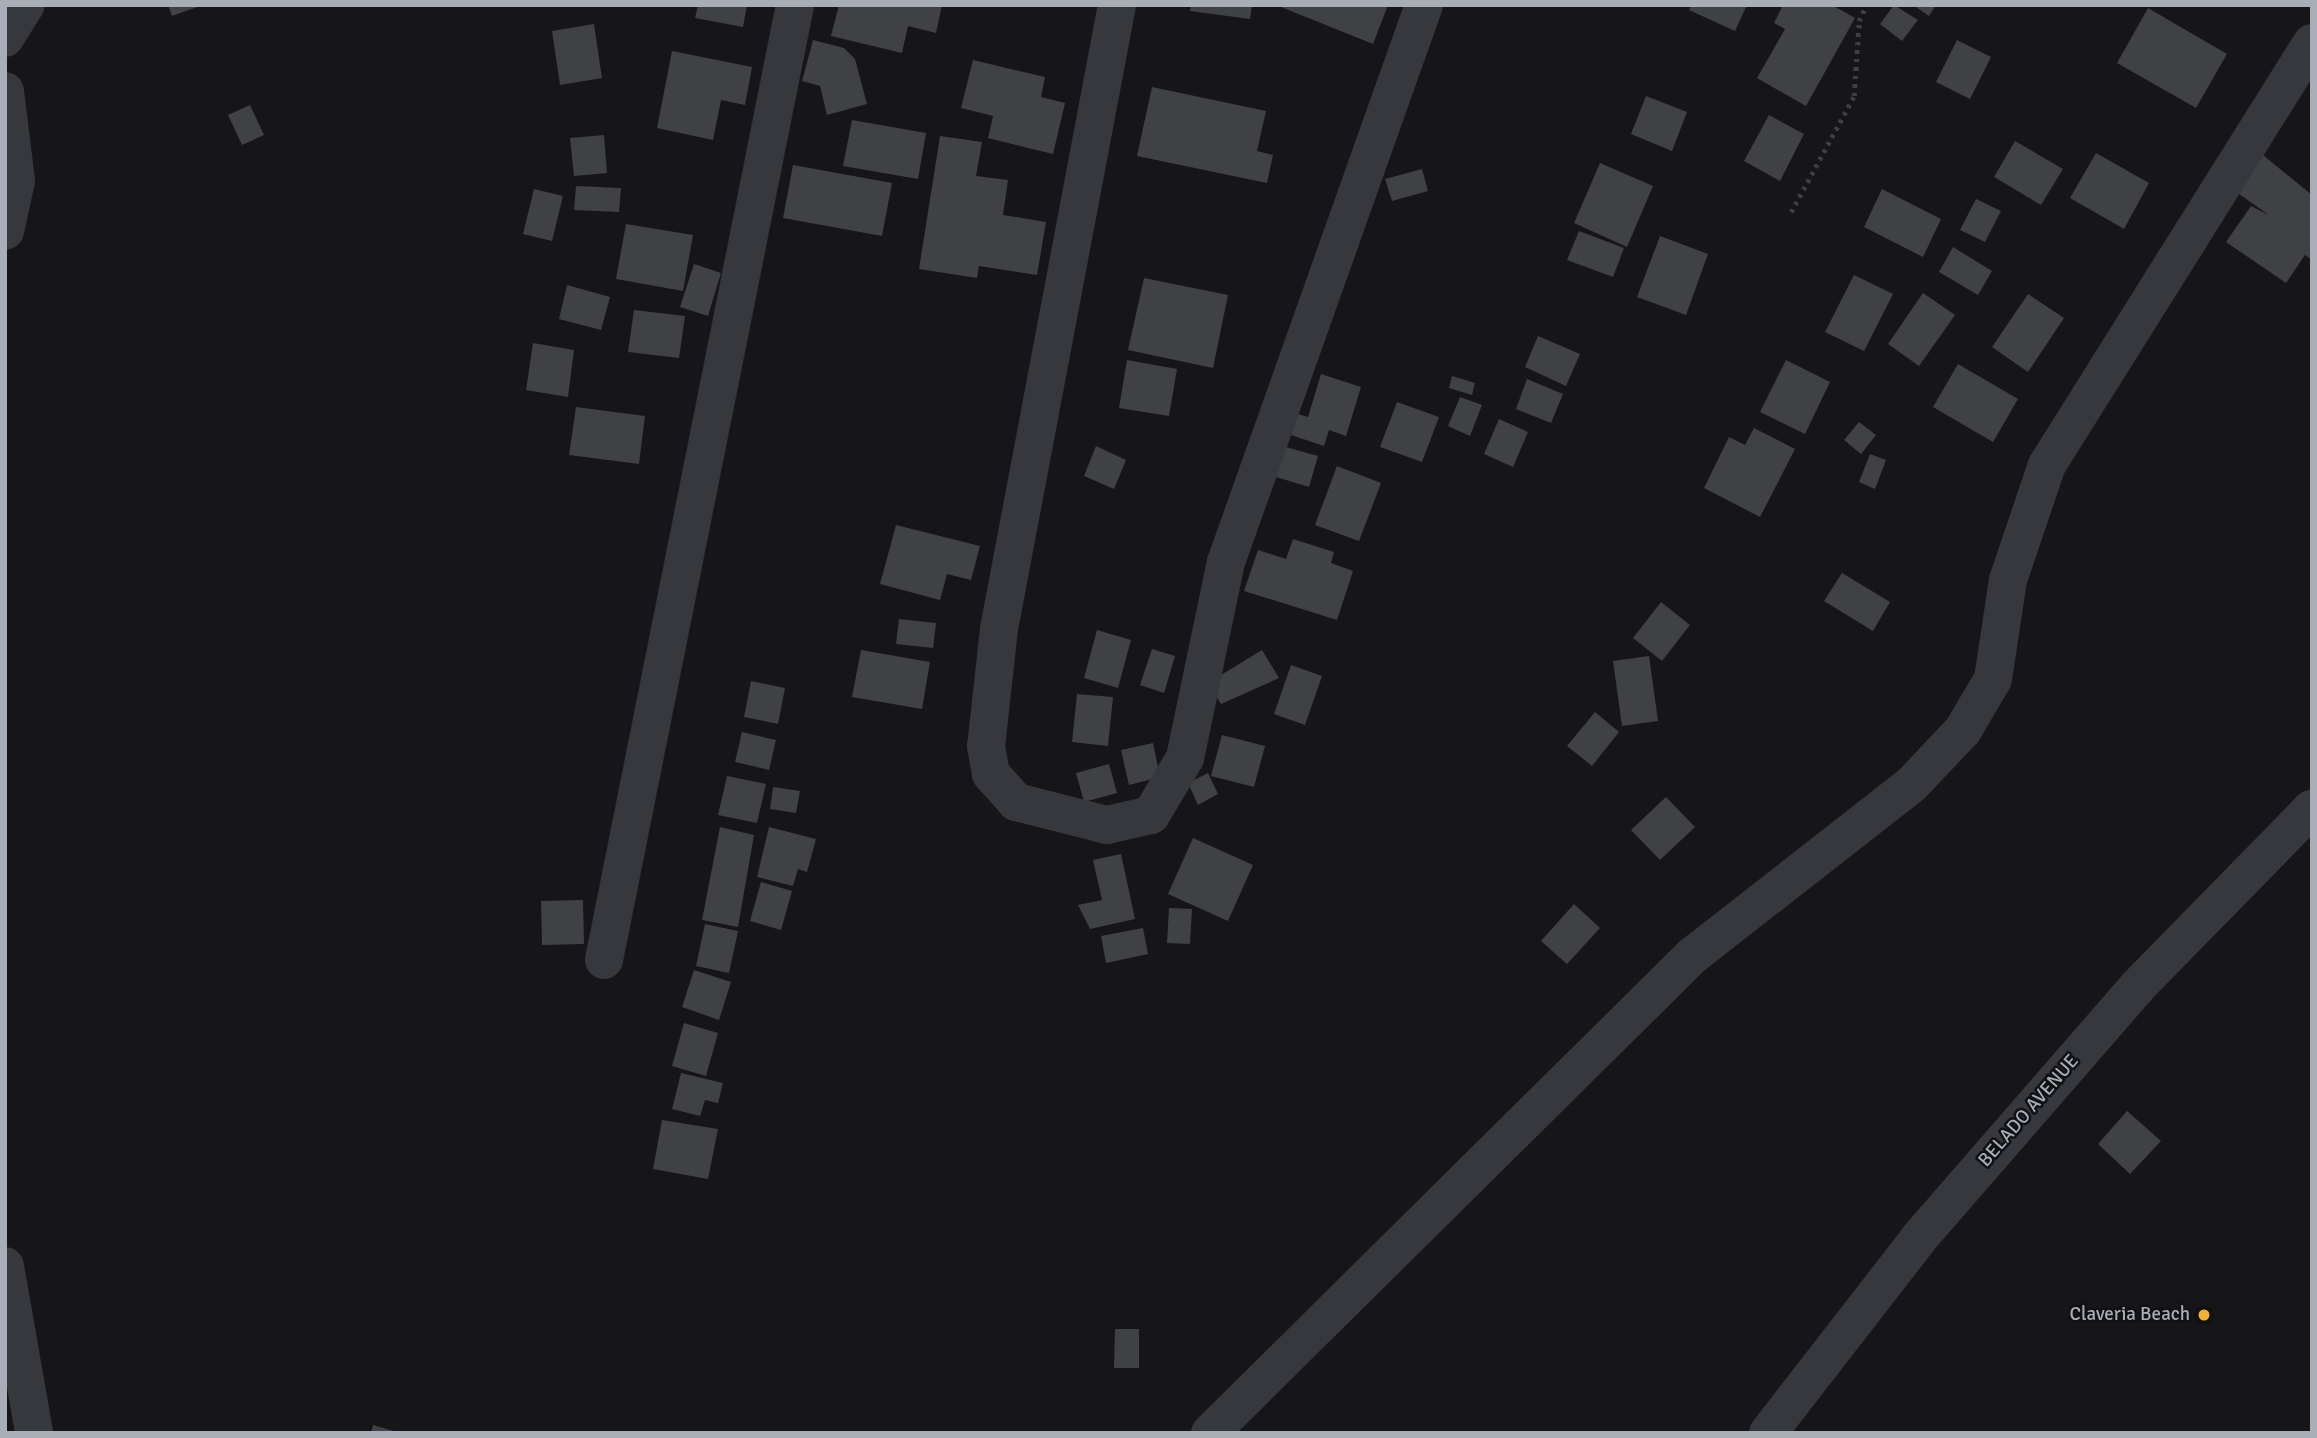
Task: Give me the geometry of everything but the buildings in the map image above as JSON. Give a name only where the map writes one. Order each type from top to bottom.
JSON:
[{"type":"street","points":[[5,38],[26,5]]},
{"type":"street","points":[[604,960],[795,5]]},
{"type":"street","points":[[1117,5],[999,629],[986,746],[991,774],[1016,802],[1107,825],[1151,815],[1185,758],[1226,562],[1424,5]]},
{"type":"street","points":[[1210,1433],[1692,956],[1912,785],[1963,730],[1993,679],[2008,580],[2047,465],[2312,43]]},
{"type":"street","points":[[5,91],[16,181],[5,231]]},
{"type":"street","name":"BELADO AVENUE","points":[[1768,1433],[1919,1238],[2137,987],[2312,808]]},
{"type":"street","points":[[5,1266],[34,1433]]},
{"type":"path","points":[[1791,212],[1854,96],[1859,20],[1866,5]]},
{"type":"place","name":"Claveria Beach","points":[[2204,1315]]}]
